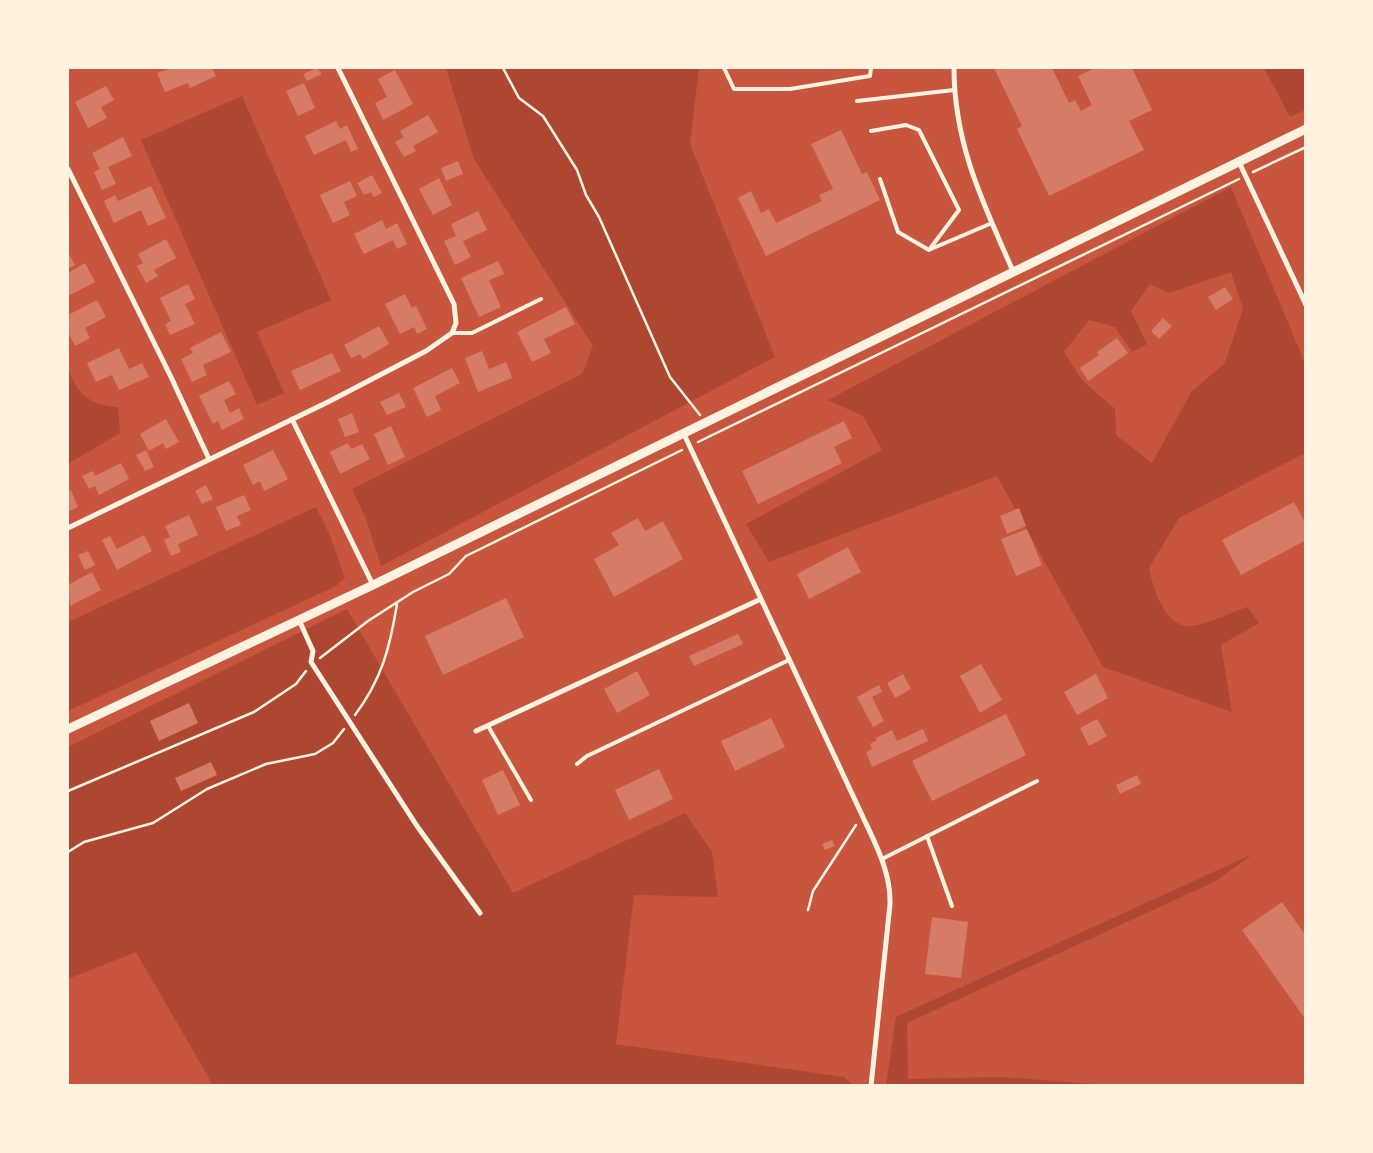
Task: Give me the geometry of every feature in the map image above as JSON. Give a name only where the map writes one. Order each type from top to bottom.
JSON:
[{"type":"street","points":[[68,528],[292,419],[426,351],[452,333],[456,323],[454,304],[338,68]]},
{"type":"street","points":[[954,68],[957,120],[967,161],[1013,271]]},
{"type":"street","points":[[68,729],[299,620],[1306,128]]},
{"type":"street","points":[[1239,161],[1306,305]]},
{"type":"street","points":[[68,169],[171,377],[209,459]]},
{"type":"street","points":[[292,419],[373,584]]},
{"type":"street","points":[[683,432],[882,859],[889,884],[890,904],[871,1086]]},
{"type":"street","points":[[476,731],[761,599]]},
{"type":"street","points":[[299,620],[313,651],[311,662],[417,826],[480,913]]},
{"type":"lane","points":[[724,68],[734,89],[790,89],[870,76],[871,68]]},
{"type":"lane","points":[[857,101],[954,90]]},
{"type":"lane","points":[[871,132],[906,125],[919,130],[959,210],[929,250]]},
{"type":"lane","points":[[880,179],[898,232],[929,250]]},
{"type":"lane","points":[[929,250],[992,222]]},
{"type":"lane","points":[[452,333],[472,333],[541,300]]},
{"type":"lane","points":[[577,764],[587,756],[789,660]]},
{"type":"lane","points":[[488,726],[531,800]]},
{"type":"lane","points":[[882,859],[1037,781]]},
{"type":"lane","points":[[927,836],[952,906]]},
{"type":"path","points":[[503,68],[519,98],[543,116],[577,170],[586,195],[599,217],[670,377],[705,422]]},
{"type":"path","points":[[68,791],[254,712],[296,684],[311,662],[322,658],[351,634],[413,592],[449,574],[466,556],[1306,146]]},
{"type":"path","points":[[68,852],[84,842],[153,823],[207,789],[266,764],[315,754],[333,744],[364,703],[389,651],[397,604]]},
{"type":"path","points":[[808,910],[813,891],[862,815]]},
{"type":"shaded area","points":[[446,68],[699,68],[690,144],[775,357],[381,566],[366,519],[352,489],[582,374],[593,346],[474,159]]},
{"type":"shaded area","points":[[1264,68],[1305,68],[1305,110],[1290,117]]},
{"type":"shaded area","points":[[242,96],[331,300],[257,332],[284,393],[257,405],[141,140]]},
{"type":"shaded area","points":[[1231,187],[1305,363],[1305,453],[1179,518],[1149,568],[1157,596],[1174,621],[1192,626],[1247,607],[1259,623],[1221,645],[1232,712],[1103,667],[997,476],[769,562],[746,524],[882,450],[863,416],[828,400]],"holes":[[[1231,272],[1243,309],[1225,363],[1192,391],[1152,463],[1116,435],[1115,409],[1082,380],[1064,352],[1089,320],[1115,327],[1132,352],[1147,344],[1131,311],[1150,284],[1169,293]]]},
{"type":"shaded area","points":[[68,369],[76,385],[86,397],[100,404],[118,407],[120,433],[68,464]]},
{"type":"shaded area","points":[[316,507],[329,533],[345,578],[336,586],[68,711],[68,622]]},
{"type":"shaded area","points":[[347,609],[513,893],[685,813],[712,852],[718,897],[634,895],[616,1044],[844,1077],[853,1085],[213,1085],[136,952],[68,979],[68,747]]},
{"type":"shaded area","points":[[1253,854],[1216,881],[907,1023],[908,1079],[1002,1077],[1105,1085],[886,1085],[896,1017]]},
{"type":"building","points":[[171,68],[212,68],[216,76],[190,88],[188,83],[165,92],[157,73]]},
{"type":"building","points":[[317,68],[322,74],[307,81],[303,74]]},
{"type":"building","points":[[994,68],[1052,68],[1069,103],[1075,100],[1081,111],[1092,105],[1078,76],[1095,68],[1132,68],[1152,110],[1129,121],[1144,150],[1049,196],[1017,129],[1022,126]]},
{"type":"building","points":[[395,70],[413,104],[383,120],[375,103],[387,97],[378,79]]},
{"type":"building","points":[[304,83],[315,108],[298,116],[286,91]]},
{"type":"building","points":[[106,86],[114,100],[101,107],[107,118],[88,128],[75,102]]},
{"type":"building","points":[[428,115],[438,132],[413,146],[416,151],[404,157],[395,142],[404,137],[400,131]]},
{"type":"building","points":[[336,121],[340,129],[347,125],[358,149],[351,152],[346,140],[314,155],[305,136]]},
{"type":"building","points":[[841,130],[862,174],[867,172],[880,200],[766,256],[738,198],[751,191],[761,213],[769,209],[776,223],[822,201],[819,195],[833,189],[811,144]]},
{"type":"building","points":[[123,137],[132,156],[108,167],[116,184],[102,190],[94,172],[100,169],[92,153]]},
{"type":"building","points":[[458,161],[463,174],[446,181],[441,168]]},
{"type":"building","points":[[372,175],[382,193],[374,197],[371,192],[364,195],[357,183]]},
{"type":"building","points":[[439,178],[452,205],[433,215],[419,189]]},
{"type":"building","points":[[350,181],[357,196],[344,202],[350,215],[333,223],[320,195]]},
{"type":"building","points":[[151,186],[166,218],[148,226],[141,210],[114,223],[104,201],[115,195],[118,201]]},
{"type":"building","points":[[478,211],[487,230],[463,241],[471,257],[455,265],[444,241],[456,236],[451,224]]},
{"type":"building","points":[[382,220],[386,229],[397,223],[407,244],[397,249],[393,240],[364,254],[354,234]]},
{"type":"building","points":[[166,239],[176,258],[154,270],[158,276],[146,283],[137,266],[143,263],[138,254]]},
{"type":"building","points":[[68,252],[75,265],[68,269]]},
{"type":"building","points":[[498,261],[504,274],[489,280],[501,307],[479,317],[461,278]]},
{"type":"building","points":[[85,263],[95,282],[68,296],[68,273]]},
{"type":"building","points":[[188,284],[195,299],[185,304],[195,324],[170,335],[165,324],[171,321],[160,298]]},
{"type":"building","points":[[1225,287],[1233,299],[1216,310],[1208,297]]},
{"type":"building","points":[[405,294],[412,308],[416,306],[427,329],[417,334],[414,327],[400,334],[385,304]]},
{"type":"building","points":[[97,300],[106,317],[85,328],[90,338],[75,346],[68,332],[68,315]]},
{"type":"building","points":[[566,307],[575,324],[544,339],[551,353],[532,362],[517,332]]},
{"type":"building","points":[[1163,318],[1172,326],[1159,339],[1151,331]]},
{"type":"building","points":[[379,326],[389,344],[363,359],[360,354],[351,358],[344,345]]},
{"type":"building","points":[[221,332],[231,352],[203,365],[207,375],[192,382],[181,359],[193,353],[190,348]]},
{"type":"building","points":[[1117,338],[1128,353],[1088,381],[1080,368],[1099,355],[1097,352]]},
{"type":"building","points":[[119,348],[129,369],[142,363],[149,377],[119,390],[112,375],[96,382],[87,363]]},
{"type":"building","points":[[482,351],[489,369],[506,362],[512,378],[478,392],[465,358]]},
{"type":"building","points":[[332,353],[341,371],[300,390],[291,371]]},
{"type":"building","points":[[452,368],[460,383],[435,396],[441,410],[427,417],[413,388]]},
{"type":"building","points":[[229,381],[236,394],[224,400],[230,413],[239,408],[244,419],[222,430],[218,421],[213,424],[199,396]]},
{"type":"building","points":[[399,393],[406,407],[387,415],[380,402]]},
{"type":"building","points":[[352,413],[359,432],[345,437],[338,419]]},
{"type":"building","points":[[166,419],[179,442],[166,449],[163,443],[149,451],[140,434]]},
{"type":"building","points":[[844,421],[852,438],[834,447],[842,463],[758,504],[742,471]]},
{"type":"building","points":[[391,426],[405,457],[388,465],[374,434]]},
{"type":"building","points":[[348,443],[351,449],[362,444],[370,459],[340,474],[330,452]]},
{"type":"building","points":[[146,450],[154,467],[145,471],[136,455]]},
{"type":"building","points":[[273,450],[288,479],[264,491],[260,481],[253,485],[243,465]]},
{"type":"building","points":[[121,463],[129,479],[99,495],[95,486],[89,489],[82,476],[93,471],[95,476]]},
{"type":"building","points":[[206,485],[213,499],[202,504],[195,491]]},
{"type":"building","points":[[71,490],[78,507],[68,512],[68,492]]},
{"type":"building","points":[[244,495],[251,510],[237,516],[241,525],[226,531],[216,507]]},
{"type":"building","points":[[1294,502],[1306,524],[1306,540],[1241,575],[1222,540]]},
{"type":"building","points":[[1019,508],[1026,526],[1007,534],[1000,516]]},
{"type":"building","points":[[189,515],[198,535],[178,544],[181,552],[171,556],[164,540],[170,537],[165,526]]},
{"type":"building","points":[[638,518],[645,531],[663,521],[683,559],[614,597],[594,559],[619,545],[611,533]]},
{"type":"building","points":[[1027,529],[1042,565],[1016,576],[1001,539]]},
{"type":"building","points":[[144,535],[152,551],[117,570],[102,540],[110,536],[117,549]]},
{"type":"building","points":[[848,547],[861,572],[809,599],[797,574]]},
{"type":"building","points":[[88,551],[95,565],[85,570],[78,555]]},
{"type":"building","points":[[92,572],[101,590],[70,606],[68,585]]},
{"type":"building","points":[[506,598],[524,637],[443,675],[425,636]]},
{"type":"building","points":[[738,634],[743,644],[694,666],[689,656]]},
{"type":"building","points":[[981,664],[1002,700],[980,713],[960,676]]},
{"type":"building","points":[[637,671],[650,695],[617,713],[604,689]]},
{"type":"building","points":[[903,674],[911,689],[895,698],[887,683]]},
{"type":"building","points":[[1096,674],[1108,698],[1077,715],[1064,692]]},
{"type":"building","points":[[879,685],[882,692],[872,697],[884,721],[873,727],[857,697]]},
{"type":"building","points":[[189,703],[198,723],[159,741],[150,721]]},
{"type":"building","points":[[1006,714],[1026,755],[932,801],[912,761]]},
{"type":"building","points":[[771,718],[785,747],[735,771],[721,741]]},
{"type":"building","points":[[1097,719],[1107,736],[1089,746],[1080,728]]},
{"type":"building","points":[[923,729],[928,741],[872,767],[866,752],[872,749],[870,744],[877,740],[876,738],[892,730],[897,741]]},
{"type":"building","points":[[211,762],[217,775],[181,791],[175,778]]},
{"type":"building","points":[[659,769],[673,799],[629,820],[615,790]]},
{"type":"building","points":[[503,770],[520,805],[498,815],[482,780]]},
{"type":"building","points":[[1137,775],[1141,784],[1120,794],[1116,785]]},
{"type":"building","points":[[832,840],[835,846],[825,850],[822,844]]},
{"type":"building","points":[[1282,902],[1306,936],[1306,1020],[1242,930]]},
{"type":"building","points":[[932,917],[968,922],[961,978],[925,974]]}]
